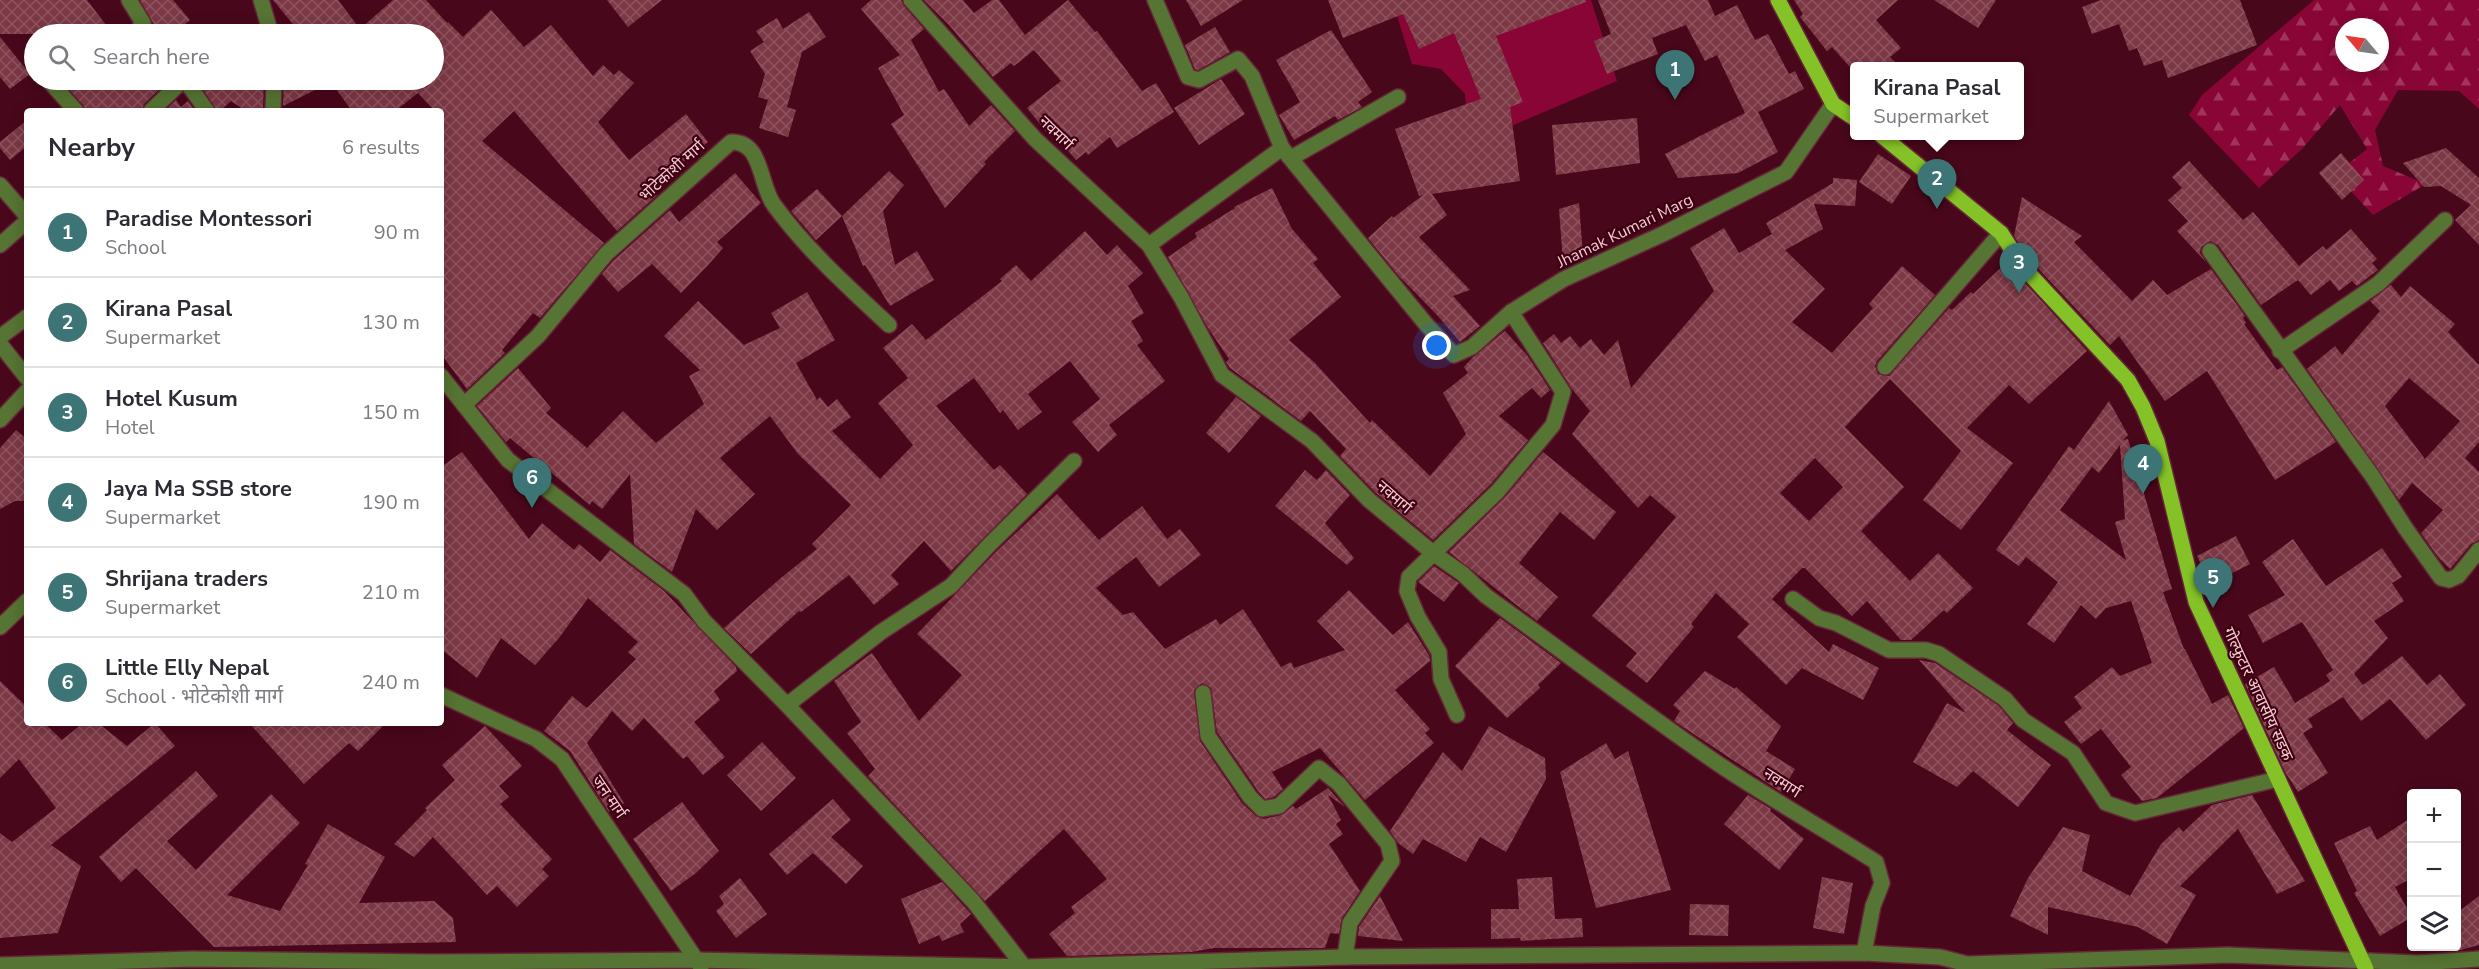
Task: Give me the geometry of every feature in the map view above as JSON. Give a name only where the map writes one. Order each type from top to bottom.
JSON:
[{"type":"main road","points":[[1778,0],[1833,104],[1850,115]]},
{"type":"main road","name":"गोल्फुटार आवासीय सडक","points":[[1888,140],[2001,233],[2023,267],[2128,380],[2144,407],[2157,441],[2196,602],[2364,965]]},
{"type":"street","points":[[129,0],[142,24]]},
{"type":"street","points":[[261,0],[268,24]]},
{"type":"street","name":"नवमार्ग","points":[[911,0],[1035,139],[1149,245],[1182,297],[1222,375],[1312,441],[1369,500],[1433,553],[1463,574],[1486,596],[1666,727],[1787,809],[1828,831],[1876,862],[1882,883],[1874,906],[1864,953]]},
{"type":"street","points":[[1155,0],[1188,77],[1199,80],[1238,58],[1252,76],[1286,153]]},
{"type":"street","points":[[57,90],[73,108]]},
{"type":"street","points":[[154,108],[173,90]]},
{"type":"street","points":[[191,90],[205,108]]},
{"type":"street","points":[[273,108],[274,90]]},
{"type":"street","points":[[1149,245],[1286,153],[1398,97]]},
{"type":"street","name":"Jhamak Kumari Marg","points":[[1286,153],[1425,323],[1454,355],[1472,347],[1511,312],[1564,279],[1663,234],[1786,172],[1833,104]]},
{"type":"street","name":"भोटेकोशी मार्ग","points":[[464,405],[538,336],[606,254],[731,142],[741,141],[751,148],[771,203],[813,254],[889,325]]},
{"type":"street","points":[[0,185],[24,213]]},
{"type":"street","points":[[2280,351],[2378,284],[2445,220]]},
{"type":"street","points":[[0,245],[24,224]]},
{"type":"street","points":[[1885,367],[2001,233]]},
{"type":"street","points":[[2210,251],[2373,477],[2441,578],[2449,580],[2458,576],[2479,550]]},
{"type":"street","points":[[1457,715],[1441,679],[1439,652],[1418,617],[1407,591],[1409,577],[1498,490],[1553,425],[1563,392],[1511,312]]},
{"type":"street","points":[[0,337],[24,319]]},
{"type":"street","points":[[0,344],[24,374]]},
{"type":"street","points":[[444,380],[508,460],[684,594],[704,621],[787,705],[973,902],[1025,968]]},
{"type":"street","points":[[0,420],[24,394]]},
{"type":"street","points":[[787,705],[881,632],[951,586],[1074,461]]},
{"type":"street","points":[[1793,599],[1819,618],[1836,623],[1889,650],[1926,650],[1939,654],[2006,699],[2023,720],[2073,753],[2106,803],[2118,809],[2135,813],[2278,779]]},
{"type":"street","points":[[0,627],[24,604]]},
{"type":"street","points":[[1203,693],[1208,736],[1250,797],[1262,809],[1279,806],[1319,768],[1340,784],[1388,844],[1392,861],[1350,923],[1345,957]]},
{"type":"street","name":"जन मार्ग","points":[[444,696],[536,739],[562,759],[700,965]]},
{"type":"street","points":[[0,964],[192,960],[1025,968],[1221,965],[1345,957],[1476,962],[1864,953],[1940,957],[1967,967],[2228,956],[2364,965],[2479,959]]},
{"type":"green space","points":[[1392,0],[1591,0],[1617,81],[1469,144],[1465,94],[1441,69],[1412,64]]},
{"type":"green space","points":[[2314,0],[2479,0],[2479,109],[2459,91],[2398,90],[2375,130],[2383,166],[2426,184],[2373,215],[2335,174],[2367,149],[2340,105],[2302,149],[2259,188],[2189,115],[2202,95]]},
{"type":"building","points":[[0,0],[87,0],[105,24],[24,24],[24,34],[0,34]]},
{"type":"building","points":[[140,0],[173,0],[190,20],[185,24],[153,23]]},
{"type":"building","points":[[273,0],[338,0],[356,24],[293,24]]},
{"type":"building","points":[[393,0],[426,0],[463,37],[491,10],[524,47],[551,25],[593,76],[603,65],[614,75],[619,70],[634,83],[598,122],[629,160],[686,114],[708,142],[651,188],[657,195],[617,231],[514,111],[482,141],[604,243],[540,318],[533,313],[502,350],[505,353],[467,389],[444,358],[444,108],[432,108],[418,93],[399,108],[350,108],[337,90],[444,90],[444,24],[366,24]]},
{"type":"building","points":[[607,0],[662,0],[628,27]]},
{"type":"building","points":[[871,0],[901,0],[924,29],[911,40],[939,92],[944,89],[969,126],[991,105],[1015,131],[984,162],[986,164],[945,208],[891,124],[904,115],[878,68],[900,55],[861,9]]},
{"type":"building","points":[[924,0],[963,0],[974,13],[992,0],[999,0],[1025,35],[1068,0],[1095,32],[1097,31],[1142,91],[1156,83],[1174,112],[1117,148],[1110,137],[1088,155],[1086,152],[1076,160],[1052,132],[1049,135],[1027,108],[1061,81],[1034,50],[1014,66],[1011,63],[993,77],[949,25]]},
{"type":"building","points":[[1186,0],[1243,0],[1201,26]]},
{"type":"building","points":[[1328,0],[1585,0],[1586,2],[1496,36],[1523,102],[1510,107],[1520,181],[1432,194],[1447,215],[1419,237],[1470,290],[1453,296],[1480,326],[1460,342],[1398,275],[1368,238],[1392,216],[1393,218],[1423,195],[1419,196],[1395,129],[1481,99],[1454,33],[1419,49],[1403,14],[1343,38]]},
{"type":"building","points":[[1598,0],[1708,0],[1715,16],[1737,5],[1755,40],[1768,34],[1789,74],[1795,71],[1804,89],[1758,112],[1778,152],[1738,173],[1678,178],[1665,154],[1745,113],[1717,55],[1705,61],[1686,25],[1652,38],[1658,54],[1607,74],[1594,41],[1611,34]]},
{"type":"building","points":[[1794,0],[1898,0],[1876,20],[1901,48],[1890,57],[1895,62],[1850,62],[1849,66],[1832,47],[1827,51],[1800,17],[1803,14]]},
{"type":"building","points":[[1934,0],[1996,0],[1978,28]]},
{"type":"building","points":[[2101,0],[2240,0],[2257,45],[2168,78],[2162,60],[2144,66],[2137,48],[2129,51],[2119,24],[2092,34],[2082,7]]},
{"type":"building","points":[[809,12],[826,37],[802,52],[787,107],[796,110],[788,137],[759,128],[768,100],[758,97],[765,74],[750,51],[764,42],[756,31],[777,18],[783,29]]},
{"type":"building","points":[[1215,27],[1230,52],[1198,70],[1195,69],[1185,45]]},
{"type":"building","points":[[1331,30],[1372,92],[1358,102],[1362,107],[1338,120],[1335,116],[1294,140],[1279,115],[1300,102],[1276,60]]},
{"type":"building","points":[[0,37],[24,67],[24,78],[10,89],[0,77]]},
{"type":"building","points":[[1221,79],[1245,114],[1199,145],[1174,108]]},
{"type":"building","points":[[70,90],[159,90],[143,108],[84,108]]},
{"type":"building","points":[[203,90],[264,90],[263,108],[242,108],[231,101],[223,108],[215,108]]},
{"type":"building","points":[[284,90],[315,90],[283,106]]},
{"type":"building","points":[[176,100],[181,107],[188,101],[193,108],[168,108]]},
{"type":"building","points":[[1637,118],[1640,163],[1556,175],[1552,125]]},
{"type":"building","points":[[24,122],[24,148],[10,160],[0,148],[0,142]]},
{"type":"building","points":[[2446,148],[2479,178],[2479,245],[2455,220],[2471,205],[2441,186],[2424,187],[2403,163]]},
{"type":"building","points":[[2341,153],[2364,180],[2342,200],[2319,173]]},
{"type":"building","points":[[1878,154],[1911,176],[1892,204],[1859,182]]},
{"type":"building","points":[[2189,161],[2243,220],[2253,212],[2299,266],[2323,246],[2326,250],[2351,229],[2377,259],[2372,263],[2378,270],[2357,286],[2352,281],[2339,291],[2330,280],[2311,295],[2298,280],[2261,305],[2218,245],[2210,241],[2201,247],[2200,253],[2206,262],[2177,231],[2188,221],[2168,200],[2182,188],[2172,177]]},
{"type":"building","points":[[889,171],[904,185],[883,211],[895,265],[917,251],[934,280],[890,306],[865,265],[863,266],[842,216]]},
{"type":"building","points":[[735,173],[761,203],[717,242],[723,248],[681,293],[652,264],[618,292],[602,274],[613,261],[670,210],[679,222]]},
{"type":"building","points":[[1833,178],[1857,180],[1855,206],[1814,204],[1823,229],[1785,250],[1825,289],[1792,322],[1832,353],[1873,308],[1869,304],[1902,266],[1935,295],[1877,361],[1875,366],[1878,374],[1889,376],[1949,308],[1952,310],[1971,292],[1973,294],[2008,261],[2016,273],[2087,351],[2029,404],[2009,385],[1967,428],[2013,463],[1961,530],[1923,500],[1961,451],[1890,379],[1845,427],[1904,487],[1861,531],[1910,581],[1938,553],[1973,588],[1947,613],[1944,610],[1911,640],[1901,640],[1867,601],[1852,616],[1805,568],[1802,568],[1772,599],[1829,652],[1833,644],[1879,668],[1863,700],[1802,668],[1786,685],[1737,637],[1749,624],[1716,593],[1691,624],[1694,627],[1647,683],[1626,666],[1637,653],[1592,616],[1676,517],[1650,495],[1638,508],[1572,434],[1590,411],[1572,389],[1543,343],[1554,334],[1561,343],[1570,336],[1580,348],[1591,339],[1604,355],[1618,340],[1631,388],[1714,291],[1690,248],[1724,228],[1739,253],[1772,234],[1766,223],[1833,183]],"holes":[[[1815,458],[1843,487],[1809,521],[1780,493]]]},
{"type":"building","points":[[1272,188],[1292,229],[1318,259],[1313,263],[1341,297],[1289,340],[1314,362],[1370,423],[1372,420],[1430,476],[1466,434],[1443,393],[1468,373],[1464,367],[1473,357],[1505,331],[1527,355],[1550,390],[1541,398],[1532,388],[1499,416],[1528,440],[1491,484],[1433,540],[1376,493],[1340,456],[1346,449],[1310,411],[1301,421],[1230,368],[1226,362],[1229,359],[1208,328],[1168,257],[1197,237],[1195,233],[1234,207]]},
{"type":"building","points":[[817,189],[842,216],[816,240],[791,211]]},
{"type":"building","points":[[2022,197],[2082,236],[2074,242],[2132,301],[2153,280],[2167,295],[2211,269],[2245,316],[2243,318],[2246,323],[2244,324],[2277,370],[2282,367],[2336,442],[2275,480],[2207,371],[2165,401],[2119,336],[2110,345],[2031,261],[2014,236]]},
{"type":"building","points":[[1579,203],[1583,256],[1563,262],[1559,209]]},
{"type":"building","points":[[1085,231],[1107,255],[1117,245],[1143,273],[1128,286],[1144,313],[1131,321],[1143,341],[1137,345],[1165,381],[1109,425],[1117,435],[1098,452],[1072,422],[1100,399],[1070,361],[1028,394],[1042,412],[1018,430],[1003,410],[1000,413],[974,378],[936,406],[994,470],[1000,465],[1027,494],[951,571],[924,541],[891,575],[899,584],[874,605],[849,575],[801,612],[799,611],[751,654],[724,628],[817,549],[812,544],[851,505],[798,454],[770,416],[720,458],[755,494],[717,530],[696,509],[672,572],[634,544],[630,474],[602,509],[592,501],[590,505],[510,438],[506,442],[477,406],[518,368],[551,408],[546,413],[587,448],[623,411],[656,443],[704,404],[689,376],[700,370],[664,336],[698,301],[744,345],[780,328],[771,313],[807,292],[835,340],[796,363],[817,400],[820,397],[828,407],[837,399],[851,417],[832,431],[880,479],[913,445],[878,403],[908,378],[883,348],[912,324],[926,340],[1002,281],[1000,279],[1016,265],[1031,281]]},
{"type":"building","points":[[2391,285],[2401,297],[2410,286],[2455,324],[2448,332],[2479,365],[2479,442],[2465,458],[2479,472],[2479,540],[2471,544],[2450,569],[2438,557],[2421,533],[2443,510],[2412,483],[2399,500],[2307,369],[2335,346],[2342,355],[2380,311],[2370,301]],"holes":[[[2409,378],[2460,421],[2425,459],[2385,406]]]},
{"type":"building","points":[[1236,397],[1261,416],[1229,453],[1206,433]]},
{"type":"building","points":[[2109,401],[2128,435],[2123,440],[2128,439],[2172,589],[2163,592],[2184,649],[2212,704],[2228,695],[2244,728],[2157,798],[2142,801],[2121,775],[2131,767],[2101,729],[2081,744],[2064,722],[2082,708],[2074,697],[2112,667],[2120,676],[2152,663],[2131,601],[2106,608],[2096,619],[2081,605],[2054,643],[2027,624],[2058,582],[2026,557],[2019,566],[1996,550],[2069,446],[2074,450]],"holes":[[[2120,445],[2125,519],[2115,522],[2126,560],[2060,510],[2092,467],[2099,473]]]},
{"type":"building","points":[[16,430],[24,437],[24,501],[15,501],[0,509],[0,448]]},
{"type":"building","points":[[462,452],[529,539],[542,523],[574,550],[579,544],[600,562],[610,550],[664,591],[736,667],[737,671],[714,691],[720,700],[694,722],[725,757],[703,775],[687,756],[683,759],[644,718],[632,731],[612,711],[587,743],[624,803],[609,812],[570,751],[544,731],[572,696],[587,708],[636,659],[628,652],[638,642],[588,598],[559,638],[535,665],[501,638],[477,678],[444,651],[444,465]]},
{"type":"building","points":[[1543,452],[1616,512],[1594,540],[1560,512],[1519,563],[1558,597],[1537,621],[1449,552],[1505,497]]},
{"type":"building","points":[[1305,470],[1317,480],[1326,470],[1350,495],[1325,523],[1354,558],[1347,565],[1275,506]]},
{"type":"building","points":[[1057,494],[1099,540],[1142,506],[1167,539],[1180,529],[1201,555],[1159,587],[1136,557],[1096,588],[1123,615],[1133,612],[1165,649],[1216,619],[1220,625],[1243,609],[1281,667],[1291,662],[1294,668],[1345,650],[1317,621],[1349,590],[1393,635],[1408,622],[1429,655],[1430,661],[1395,690],[1430,729],[1425,733],[1434,743],[1365,800],[1320,748],[1272,772],[1283,789],[1274,797],[1265,799],[1217,732],[1211,688],[1202,683],[1194,690],[1200,741],[1242,803],[1256,816],[1263,819],[1281,815],[1293,806],[1296,809],[1328,788],[1345,807],[1328,795],[1341,820],[1336,824],[1343,834],[1329,844],[1360,891],[1342,918],[1339,934],[1330,933],[1325,948],[1214,948],[1191,952],[1067,956],[1049,934],[1075,913],[1071,907],[1107,879],[1064,829],[985,901],[868,776],[875,769],[847,733],[861,722],[834,681],[872,653],[919,721],[962,675],[917,634],[997,551]]},
{"type":"building","points":[[2236,536],[2250,564],[2211,584],[2197,556]]},
{"type":"building","points":[[2293,539],[2326,586],[2382,548],[2402,577],[2392,583],[2404,601],[2374,621],[2388,638],[2354,674],[2363,685],[2402,656],[2427,685],[2440,674],[2466,705],[2426,740],[2390,699],[2361,721],[2343,697],[2308,719],[2313,727],[2303,733],[2328,773],[2298,792],[2285,772],[2245,684],[2274,667],[2295,703],[2330,681],[2326,675],[2333,670],[2302,622],[2263,643],[2248,615],[2285,595],[2262,562]]},
{"type":"building","points":[[1434,566],[1459,583],[1444,602],[1418,582]]},
{"type":"building","points":[[1500,618],[1561,663],[1538,685],[1540,688],[1507,718],[1455,666]]},
{"type":"building","points":[[1919,660],[1935,663],[1999,706],[2013,723],[2007,730],[2051,765],[2018,807],[1973,771],[1957,787],[1913,762],[1947,703],[1966,713]]},
{"type":"building","points":[[1705,671],[1735,689],[1736,687],[1781,726],[1766,751],[1795,769],[1781,792],[1674,721],[1680,711],[1673,705]]},
{"type":"building","points":[[0,681],[24,704],[24,726],[47,726],[62,740],[79,726],[102,726],[127,746],[151,726],[158,726],[175,746],[51,845],[81,866],[58,933],[0,938],[0,833],[12,842],[56,808],[19,759],[0,778]]},
{"type":"building","points":[[252,726],[383,726],[358,751],[349,743],[304,784]]},
{"type":"building","points":[[485,726],[522,766],[499,786],[509,797],[500,804],[552,859],[542,869],[549,876],[517,907],[497,886],[487,895],[433,837],[414,857],[394,844],[427,810],[425,808],[455,780],[442,765]]},
{"type":"building","points":[[1489,726],[1545,758],[1546,779],[1506,852],[1480,837],[1466,862],[1423,839],[1413,854],[1398,843],[1390,831],[1443,752],[1462,771]]},
{"type":"building","points":[[762,742],[796,778],[761,811],[727,775]]},
{"type":"building","points":[[1606,743],[1615,759],[1628,751],[1671,890],[1596,908],[1560,772]]},
{"type":"building","points":[[196,771],[218,796],[167,841],[196,870],[271,794],[300,823],[227,895],[280,911],[308,865],[305,864],[328,824],[385,857],[359,903],[434,901],[453,918],[456,942],[214,947],[136,868],[121,882],[99,857]]},
{"type":"building","points":[[1748,795],[1771,809],[1770,811],[1804,839],[1779,870],[1724,824]]},
{"type":"building","points":[[2252,795],[2305,881],[2277,894],[2238,829],[2180,886],[2196,895],[2167,944],[2138,927],[2048,907],[2048,935],[2010,916],[2028,878],[2063,827],[2090,835],[2082,871],[2130,896],[2161,844],[2179,827],[2183,832],[2212,805]]},
{"type":"building","points":[[833,799],[851,820],[831,837],[863,866],[846,884],[813,853],[787,875],[769,854]]},
{"type":"building","points":[[682,802],[719,851],[696,873],[671,891],[633,839]]},
{"type":"building","points":[[2407,820],[2407,881],[2395,887],[2407,908],[2407,920],[2380,936],[2354,893],[2357,891],[2334,843],[2370,826],[2377,840]]},
{"type":"building","points":[[1552,877],[1555,919],[1582,918],[1583,937],[1521,941],[1520,938],[1491,939],[1491,909],[1519,909],[1517,879]]},
{"type":"building","points":[[1822,877],[1853,883],[1844,934],[1813,928]]},
{"type":"building","points":[[740,878],[767,914],[736,938],[716,911],[724,904],[719,896]]},
{"type":"building","points":[[942,882],[971,914],[960,924],[964,932],[942,941],[939,935],[919,944],[901,899]]},
{"type":"building","points":[[1380,896],[1403,941],[1358,936],[1359,927]]},
{"type":"building","points":[[2479,896],[2479,945],[2461,950],[2461,910]]},
{"type":"building","points":[[1690,904],[1729,905],[1728,936],[1689,935]]},
{"type":"place","name":"Paradise Montessori","points":[[1675,100]]},
{"type":"place","name":"Kirana Pasal","points":[[1937,209]]},
{"type":"place","name":"Hotel Kusum","points":[[2019,293]]},
{"type":"place","name":"Jaya Ma SSB store","points":[[2143,494]]},
{"type":"place","name":"Little Elly Nepal","points":[[532,508]]},
{"type":"place","name":"Shrijana traders","points":[[2213,608]]}]
